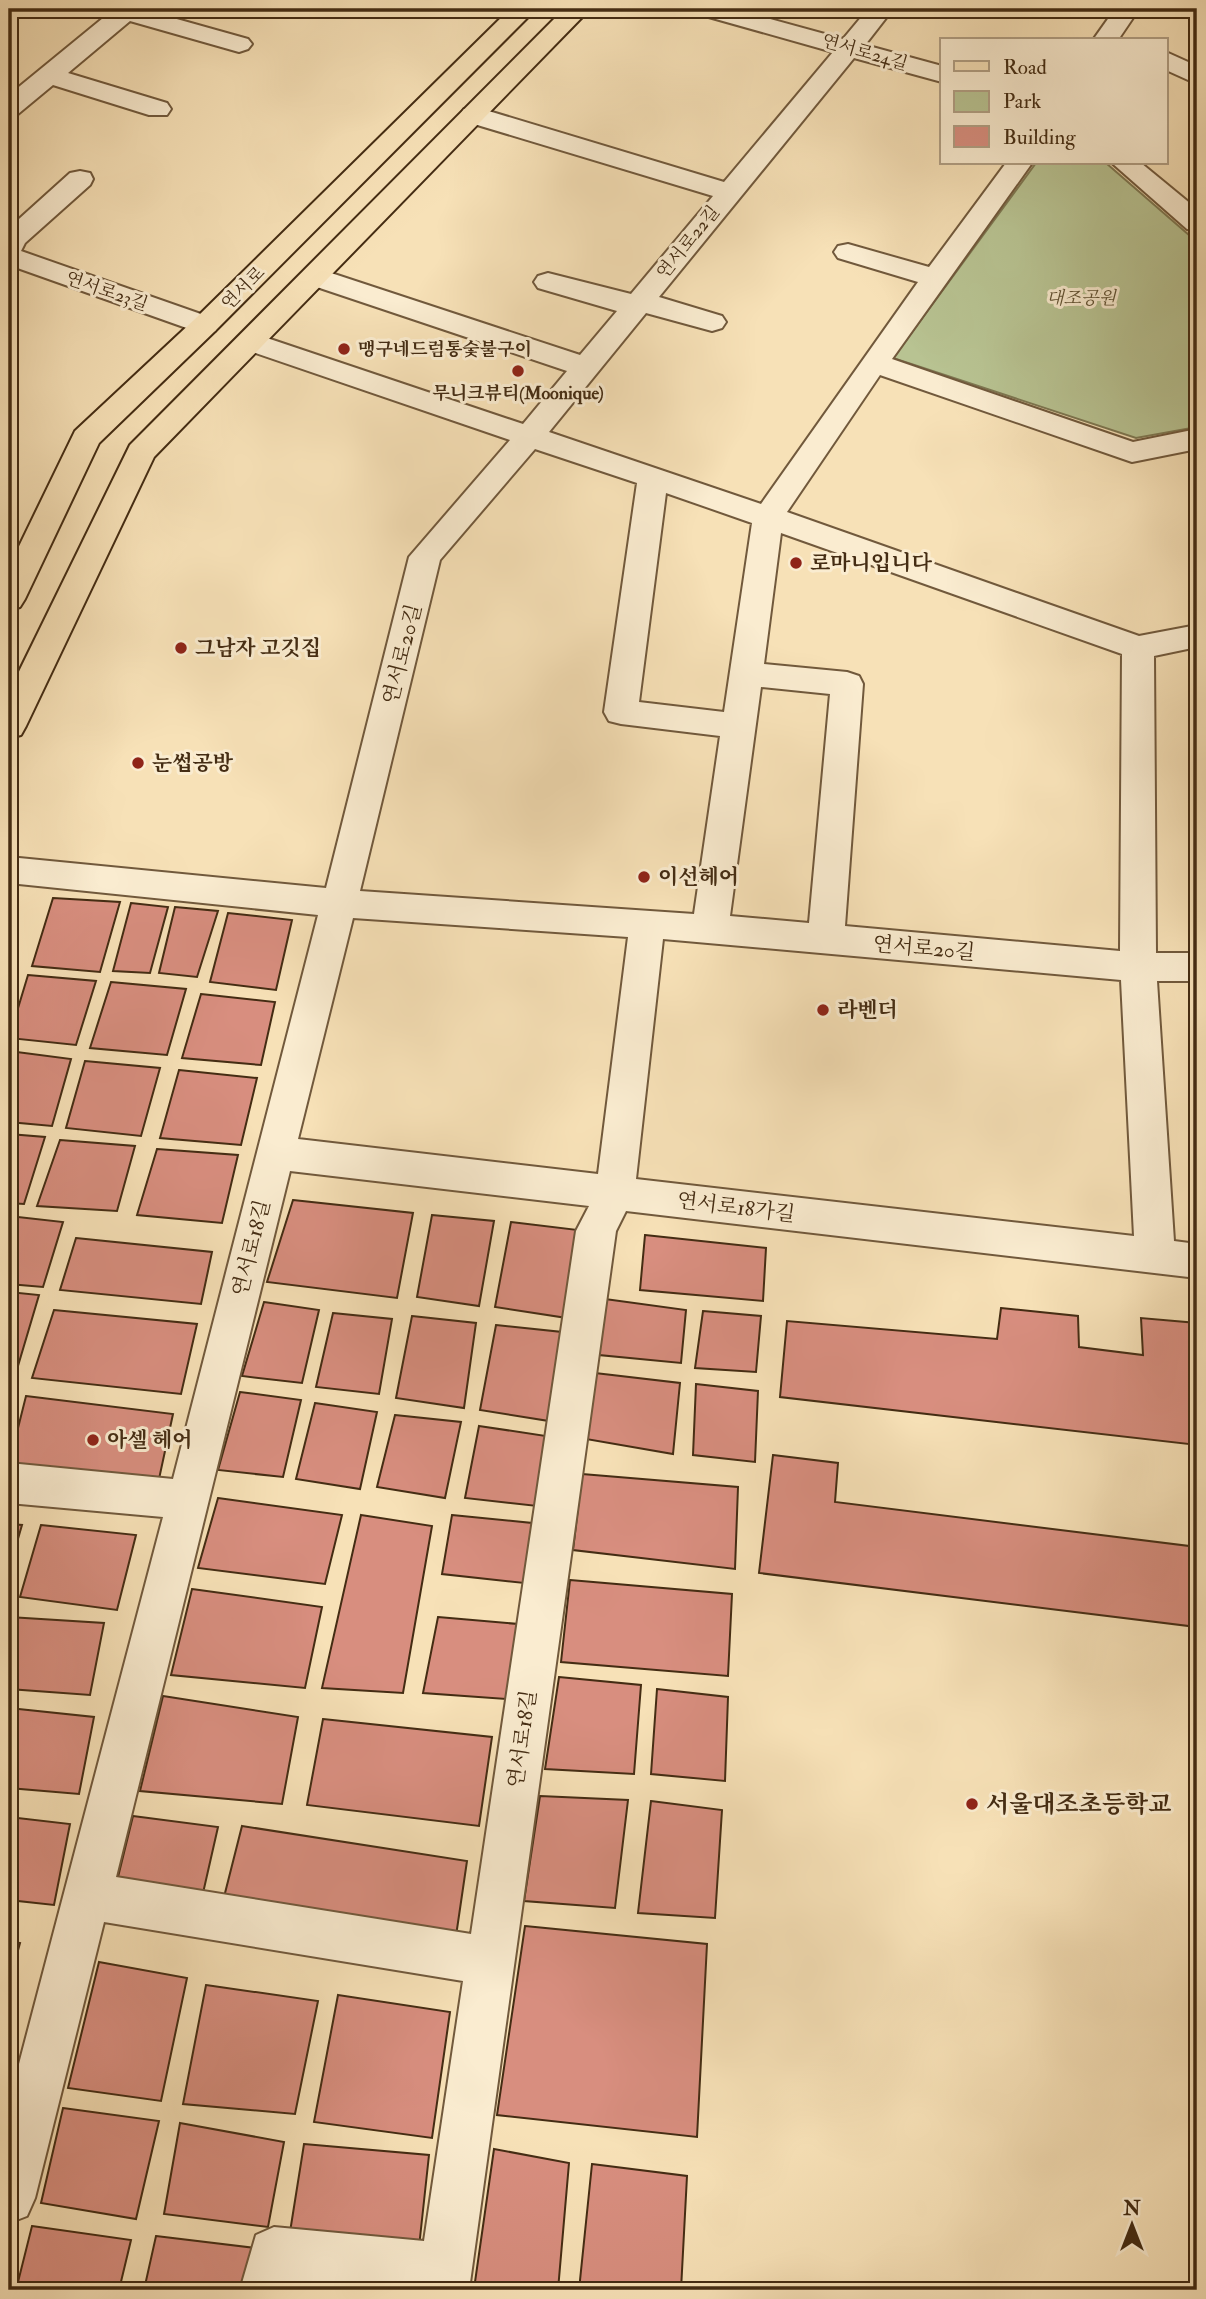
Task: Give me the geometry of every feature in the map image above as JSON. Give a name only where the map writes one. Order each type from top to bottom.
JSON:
[{"type":"main road","name":"연서로","points":[[9,599],[86,439],[205,326],[524,9]]},
{"type":"main road","points":[[9,726],[141,452],[578,9]]},
{"type":"street","name":"연서로24길","points":[[707,9],[940,73]]},
{"type":"street","name":"연서로22길","points":[[528,438],[881,9]]},
{"type":"street","points":[[1114,38],[1127,9]]},
{"type":"street","points":[[9,108],[127,10],[239,44]]},
{"type":"street","points":[[1168,62],[1197,76]]},
{"type":"street","points":[[49,75],[158,109]]},
{"type":"street","points":[[473,115],[729,192]]},
{"type":"street","points":[[710,929],[768,517],[874,363],[1018,164]]},
{"type":"street","points":[[1126,164],[1197,222]]},
{"type":"street","points":[[9,248],[12,240],[80,179]]},
{"type":"street","points":[[848,252],[935,278]]},
{"type":"street","name":"연서로23길","points":[[9,256],[205,326]]},
{"type":"street","points":[[315,277],[585,367]]},
{"type":"street","points":[[548,282],[618,302],[638,303],[712,322]]},
{"type":"street","points":[[251,342],[528,438],[768,517],[1138,648],[1197,636]]},
{"type":"street","points":[[874,363],[1132,452],[1197,439]]},
{"type":"street","name":"연서로20길","points":[[275,1153],[425,557],[528,438]]},
{"type":"street","points":[[653,479],[621,712],[739,726]]},
{"type":"street","points":[[1138,648],[1138,967],[1155,1256]]},
{"type":"street","points":[[746,674],[847,684],[826,939]]},
{"type":"street","name":"연서로20길","points":[[9,870],[339,903],[710,929],[1138,967],[1197,967]]},
{"type":"street","name":"연서로18길","points":[[444,2280],[596,1231],[615,1193],[647,925]]},
{"type":"street","name":"연서로18길","points":[[9,2198],[189,1500],[275,1153]]},
{"type":"street","name":"연서로18가길","points":[[275,1153],[1197,1261]]},
{"type":"street","points":[[9,1483],[189,1500]]},
{"type":"street","points":[[87,1896],[490,1961]]},
{"type":"street","points":[[267,2290],[274,2253],[444,2280]]},
{"type":"green space","name":"대조공원","points":[[1035,164],[1107,164],[1197,242],[1197,427],[1136,438],[893,358]]},
{"type":"building","points":[[53,898],[120,902],[100,972],[32,966]]},
{"type":"building","points":[[131,903],[168,907],[150,973],[113,971]]},
{"type":"building","points":[[175,907],[218,911],[197,977],[159,973]]},
{"type":"building","points":[[228,913],[292,920],[276,990],[210,982]]},
{"type":"building","points":[[28,975],[96,981],[76,1045],[9,1038]]},
{"type":"building","points":[[111,982],[186,989],[167,1055],[90,1048]]},
{"type":"building","points":[[201,994],[275,1002],[261,1065],[182,1058]]},
{"type":"building","points":[[9,1051],[71,1059],[52,1126],[9,1122]]},
{"type":"building","points":[[85,1061],[160,1068],[141,1136],[66,1128]]},
{"type":"building","points":[[179,1070],[257,1078],[241,1145],[160,1138]]},
{"type":"building","points":[[9,1134],[45,1137],[24,1204],[9,1203]]},
{"type":"building","points":[[60,1140],[135,1146],[117,1211],[37,1206]]},
{"type":"building","points":[[157,1149],[238,1155],[222,1223],[137,1215]]},
{"type":"building","points":[[293,1200],[413,1213],[397,1298],[267,1282]]},
{"type":"building","points":[[432,1215],[494,1221],[479,1306],[417,1297]]},
{"type":"building","points":[[9,1216],[63,1222],[43,1287],[9,1284]]},
{"type":"building","points":[[511,1222],[578,1230],[567,1318],[495,1307]]},
{"type":"building","points":[[645,1235],[766,1248],[763,1301],[640,1290]]},
{"type":"building","points":[[76,1238],[212,1252],[201,1304],[60,1290]]},
{"type":"building","points":[[9,1292],[39,1295],[15,1376],[9,1376]]},
{"type":"building","points":[[605,1299],[686,1310],[681,1363],[599,1355]]},
{"type":"building","points":[[264,1302],[319,1310],[302,1383],[242,1376]]},
{"type":"building","points":[[1001,1308],[1078,1316],[1079,1347],[1143,1355],[1141,1318],[1197,1323],[1197,1445],[780,1397],[787,1321],[997,1339]]},
{"type":"building","points":[[54,1310],[197,1324],[181,1394],[32,1378]]},
{"type":"building","points":[[703,1311],[761,1316],[756,1372],[695,1368]]},
{"type":"building","points":[[333,1313],[392,1319],[379,1394],[316,1387]]},
{"type":"building","points":[[412,1316],[476,1323],[464,1408],[396,1398]]},
{"type":"building","points":[[496,1325],[562,1332],[549,1421],[480,1410]]},
{"type":"building","points":[[595,1373],[680,1383],[673,1454],[586,1439]]},
{"type":"building","points":[[696,1384],[758,1391],[755,1462],[693,1455]]},
{"type":"building","points":[[240,1392],[301,1400],[283,1477],[218,1470]]},
{"type":"building","points":[[26,1396],[173,1414],[159,1479],[9,1464]]},
{"type":"building","points":[[315,1403],[377,1412],[360,1489],[296,1479]]},
{"type":"building","points":[[395,1415],[461,1422],[445,1498],[377,1487]]},
{"type":"building","points":[[479,1426],[546,1436],[537,1506],[465,1498]]},
{"type":"building","points":[[773,1455],[838,1463],[835,1502],[1197,1547],[1197,1627],[759,1573]]},
{"type":"building","points":[[582,1474],[738,1487],[735,1569],[573,1550]]},
{"type":"building","points":[[218,1498],[342,1515],[325,1584],[198,1568]]},
{"type":"building","points":[[361,1515],[432,1526],[403,1693],[322,1688]]},
{"type":"building","points":[[452,1515],[532,1523],[524,1583],[442,1574]]},
{"type":"building","points":[[9,1524],[22,1525],[9,1570]]},
{"type":"building","points":[[41,1525],[136,1535],[117,1610],[20,1597]]},
{"type":"building","points":[[570,1580],[732,1594],[728,1676],[561,1662]]},
{"type":"building","points":[[192,1589],[322,1607],[305,1688],[171,1675]]},
{"type":"building","points":[[9,1617],[104,1623],[90,1695],[9,1689]]},
{"type":"building","points":[[438,1617],[518,1624],[506,1699],[423,1693]]},
{"type":"building","points":[[559,1677],[641,1685],[634,1774],[545,1769]]},
{"type":"building","points":[[657,1689],[728,1697],[725,1781],[651,1774]]},
{"type":"building","points":[[163,1696],[298,1717],[282,1804],[140,1791]]},
{"type":"building","points":[[9,1708],[94,1717],[79,1794],[9,1788]]},
{"type":"building","points":[[323,1719],[492,1737],[479,1826],[307,1805]]},
{"type":"building","points":[[540,1796],[628,1800],[615,1908],[524,1901]]},
{"type":"building","points":[[651,1801],[722,1810],[715,1918],[638,1913]]},
{"type":"building","points":[[133,1816],[218,1827],[203,1893],[118,1877]]},
{"type":"building","points":[[9,1817],[70,1824],[54,1905],[9,1900]]},
{"type":"building","points":[[242,1826],[467,1861],[456,1936],[223,1901]]},
{"type":"building","points":[[525,1926],[707,1944],[697,2137],[497,2115]]},
{"type":"building","points":[[9,1941],[20,1943],[9,1983]]},
{"type":"building","points":[[99,1962],[187,1978],[161,2101],[68,2088]]},
{"type":"building","points":[[206,1985],[318,2001],[295,2114],[183,2104]]},
{"type":"building","points":[[338,1995],[450,2012],[432,2138],[314,2122]]},
{"type":"building","points":[[63,2108],[159,2121],[136,2219],[41,2203]]},
{"type":"building","points":[[180,2123],[284,2142],[268,2227],[164,2214]]},
{"type":"building","points":[[304,2144],[429,2155],[419,2247],[290,2232]]},
{"type":"building","points":[[494,2149],[569,2163],[558,2290],[474,2289]]},
{"type":"building","points":[[592,2164],[687,2176],[681,2290],[579,2290]]},
{"type":"building","points":[[32,2226],[131,2240],[119,2290],[16,2290]]},
{"type":"building","points":[[156,2236],[255,2248],[247,2290],[144,2290]]},
{"type":"building","points":[[297,2280],[388,2290],[295,2290]]},
{"type":"place","name":"맹구네드럼통숯불구이","points":[[344,349]]},
{"type":"place","name":"무니크뷰티(Moonique)","points":[[518,371]]},
{"type":"place","name":"로마니입니다","points":[[796,563]]},
{"type":"place","name":"그남자 고깃집","points":[[181,648]]},
{"type":"place","name":"눈썹공방","points":[[138,763]]},
{"type":"place","name":"이선헤어","points":[[644,877]]},
{"type":"place","name":"라벤더","points":[[823,1010]]},
{"type":"place","name":"아셀 헤어","points":[[93,1440]]},
{"type":"place","name":"서울대조초등학교","points":[[972,1804]]}]
